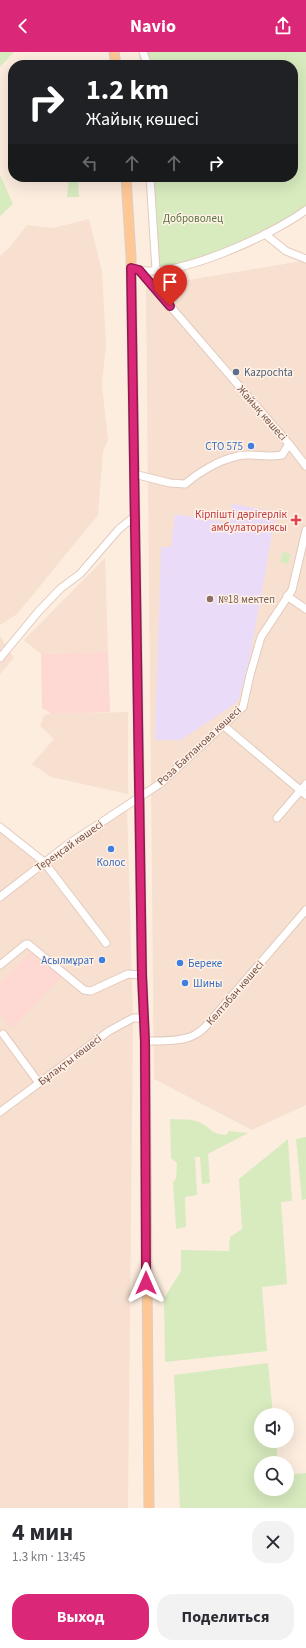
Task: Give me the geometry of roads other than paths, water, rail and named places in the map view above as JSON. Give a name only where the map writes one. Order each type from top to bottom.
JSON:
[{"type":"main road","points":[[126,182],[135,269],[134,474],[142,975],[145,1041],[149,1508]]},
{"type":"street","points":[[150,182],[156,270]]},
{"type":"street","points":[[135,269],[167,269],[210,258],[265,234],[306,210]]},
{"type":"street","points":[[265,234],[294,256],[306,259]]},
{"type":"street","name":"Жайық көшесі","points":[[135,269],[289,444],[306,466]]},
{"type":"street","points":[[134,474],[170,483],[185,484],[195,475],[218,463],[238,456],[282,456],[289,444]]},
{"type":"street","points":[[0,658],[38,612],[61,588],[80,574],[118,529],[135,516]]},
{"type":"street","name":"Роза Бағланова көшесі","points":[[139,798],[161,783],[243,707],[250,674],[261,637],[292,590],[306,530]]},
{"type":"street","points":[[287,596],[306,609]]},
{"type":"street","points":[[224,726],[303,793]]},
{"type":"street","points":[[277,818],[303,793],[306,784]]},
{"type":"street","name":"Тереңсай көшесі","points":[[0,897],[67,845],[139,798]]},
{"type":"street","points":[[0,828],[44,862],[106,943]]},
{"type":"street","name":"Көлтабан көшесі","points":[[145,1041],[188,1038],[195,1035],[206,1026],[306,910]]},
{"type":"street","points":[[0,965],[28,944],[84,990],[90,992],[128,974],[142,975]]},
{"type":"street","name":"Бұлақты көшесі","points":[[0,1112],[109,1031],[133,1018],[144,1018]]},
{"type":"street","points":[[3,1034],[39,1083]]},
{"type":"place","name":"Kazpochta","points":[[236,372]]},
{"type":"place","name":"СТО 575","points":[[251,446]]},
{"type":"place","name":"Кірпішті дәрігерлік амбулаториясы","points":[[296,520]]},
{"type":"place","name":"№18 мектеп","points":[[210,599]]},
{"type":"place","name":"Колос","points":[[111,849]]},
{"type":"place","name":"Асылмұрат","points":[[102,960]]},
{"type":"place","name":"Береке","points":[[180,963]]},
{"type":"place","name":"Шины","points":[[185,983]]},
{"type":"park label","name":"Доброволец","points":[[193,218]]}]
